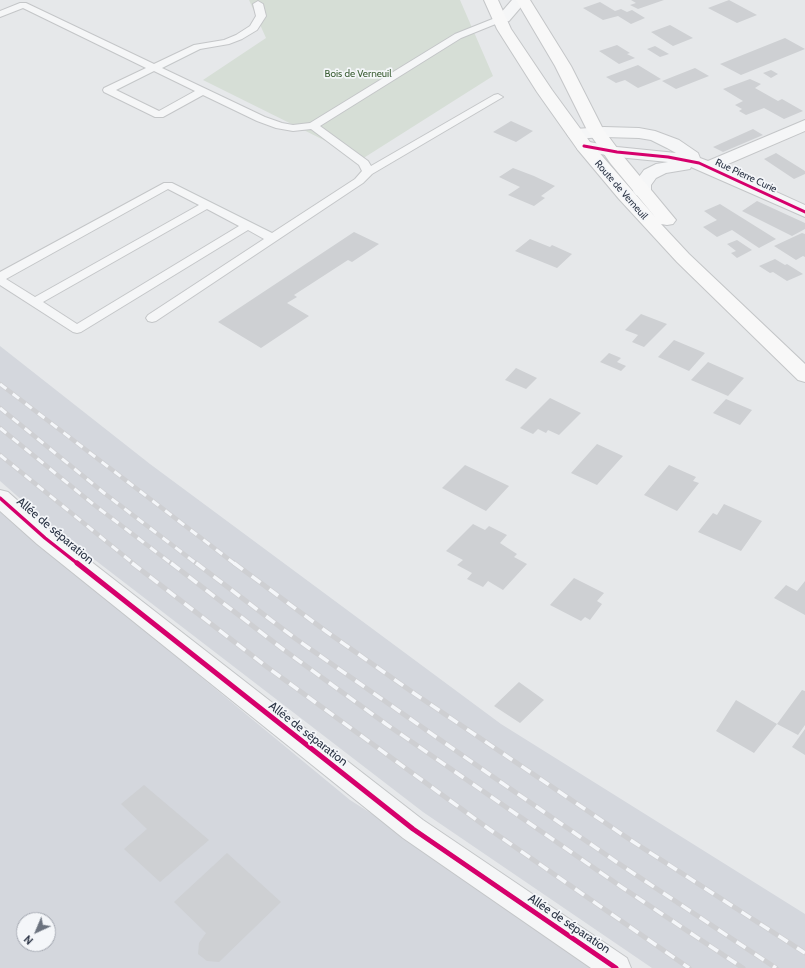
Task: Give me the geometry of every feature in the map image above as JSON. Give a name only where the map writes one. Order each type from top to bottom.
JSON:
[{"type":"main road","name":"Route de Verneuil","points":[[491,0],[512,42],[534,75],[580,140],[633,205],[683,258],[785,354]]},
{"type":"main road","name":"Route de Verneuil","points":[[521,0],[563,66],[585,112],[609,151],[642,191],[805,375]]},
{"type":"street","points":[[500,19],[504,18],[521,0]]},
{"type":"street","points":[[703,165],[805,125]]},
{"type":"street","name":"Rue Pierre Curie","points":[[580,140],[597,132],[639,133],[655,136],[687,152],[703,165]]},
{"type":"street","name":"Rue Pierre Curie","points":[[580,140],[609,151],[668,157],[703,165],[805,212]]},
{"type":"street","name":"Rue Pierre Curie","points":[[642,191],[642,185],[650,174],[662,168],[703,165]]},
{"type":"street","name":"Allée de séparation","points":[[0,498],[45,538],[412,829],[616,968]]},
{"type":"lane","points":[[203,91],[159,115],[108,90],[197,46],[226,42],[239,37],[254,28],[261,16],[258,4]]},
{"type":"lane","points":[[0,14],[23,5],[261,119],[280,126],[293,128],[313,126],[458,36],[500,19]]},
{"type":"lane","points":[[152,318],[359,181],[368,172],[498,97]]},
{"type":"lane","points":[[313,126],[364,164],[368,172]]},
{"type":"lane","points":[[0,277],[168,185],[272,238]]},
{"type":"lane","points":[[34,302],[207,205]]},
{"type":"lane","points":[[0,280],[77,329],[247,226]]},
{"type":"shaded area","points":[[0,346],[150,464],[501,724],[805,914],[805,968],[652,968],[423,812],[56,530],[0,481]]},
{"type":"shaded area","points":[[0,511],[350,800],[615,968],[0,968]]},
{"type":"green space","name":"Bois de Verneuil","points":[[249,0],[460,0],[493,76],[362,159],[203,80],[266,38]]},
{"type":"building","points":[[631,0],[664,0],[638,9],[630,5],[636,3]]},
{"type":"building","points":[[729,0],[757,15],[737,23],[708,8]]},
{"type":"building","points":[[600,2],[615,11],[621,9],[627,12],[632,10],[645,18],[631,24],[618,16],[603,20],[583,8]]},
{"type":"building","points":[[670,25],[693,38],[673,46],[651,32]]},
{"type":"building","points":[[785,38],[805,49],[741,75],[720,64]]},
{"type":"building","points":[[617,45],[630,53],[627,54],[635,58],[619,64],[599,51]]},
{"type":"building","points":[[655,46],[669,54],[660,57],[647,49]]},
{"type":"building","points":[[638,65],[661,79],[638,88],[625,80],[616,83],[606,77]]},
{"type":"building","points":[[695,68],[709,76],[676,89],[662,81]]},
{"type":"building","points":[[771,70],[778,74],[771,78],[763,73]]},
{"type":"building","points":[[750,79],[761,84],[755,88],[778,101],[782,99],[803,111],[784,119],[764,108],[746,115],[739,111],[742,109],[735,105],[743,101],[723,89]]},
{"type":"building","points":[[511,121],[533,131],[516,142],[493,132]]},
{"type":"building","points":[[753,129],[763,135],[723,152],[713,147]]},
{"type":"building","points":[[776,153],[805,171],[805,174],[794,179],[764,159]]},
{"type":"building","points":[[513,168],[555,186],[541,196],[545,198],[534,206],[508,195],[520,187],[499,177]]},
{"type":"building","points":[[757,201],[805,223],[805,229],[792,236],[742,211]]},
{"type":"building","points":[[720,204],[776,239],[759,248],[732,230],[717,237],[703,227],[717,220],[704,211]]},
{"type":"building","points":[[354,232],[379,244],[352,262],[348,260],[294,295],[297,297],[287,303],[309,316],[261,348],[218,322]]},
{"type":"building","points":[[802,233],[805,234],[805,257],[803,256],[796,260],[774,246]]},
{"type":"building","points":[[530,239],[550,247],[552,245],[572,254],[557,268],[515,251]]},
{"type":"building","points":[[737,240],[752,250],[737,258],[731,253],[736,251],[727,244]]},
{"type":"building","points":[[775,259],[785,265],[787,264],[803,274],[787,281],[773,272],[770,273],[759,266]]},
{"type":"building","points":[[641,314],[667,324],[644,347],[632,342],[638,335],[625,330]]},
{"type":"building","points":[[674,340],[705,353],[689,371],[658,357]]},
{"type":"building","points":[[609,353],[621,358],[617,362],[626,366],[621,371],[600,362]]},
{"type":"building","points":[[708,362],[744,378],[728,396],[691,380]]},
{"type":"building","points":[[516,368],[537,378],[526,389],[505,380]]},
{"type":"building","points":[[550,398],[581,413],[559,435],[548,430],[546,433],[538,429],[533,434],[520,428]]},
{"type":"building","points":[[726,399],[752,410],[740,425],[713,413]]},
{"type":"building","points":[[597,444],[623,456],[597,485],[571,473]]},
{"type":"building","points":[[465,465],[509,486],[486,511],[442,488]]},
{"type":"building","points":[[669,465],[696,477],[693,481],[699,483],[677,511],[644,495]]},
{"type":"building","points":[[724,504],[762,521],[741,551],[698,532],[713,513],[717,515]]},
{"type":"building","points":[[473,524],[485,530],[489,526],[507,535],[500,543],[517,554],[514,557],[527,564],[503,590],[488,581],[483,587],[467,579],[472,573],[457,565],[463,560],[446,551]]},
{"type":"building","points":[[574,578],[604,593],[597,601],[602,604],[590,620],[585,617],[581,621],[550,605]]},
{"type":"building","points":[[805,581],[805,615],[774,598],[786,585],[797,591]]},
{"type":"building","points":[[519,682],[544,700],[520,723],[494,706]]},
{"type":"building","points":[[802,690],[805,691],[805,725],[798,735],[777,724]]},
{"type":"building","points":[[736,700],[777,724],[754,753],[716,731]]},
{"type":"building","points":[[805,729],[805,755],[792,747]]},
{"type":"building","points":[[144,785],[209,840],[160,882],[124,849],[147,829],[121,804]]},
{"type":"building","points":[[227,853],[281,902],[219,962],[207,961],[198,954],[199,943],[206,933],[174,902]]},
{"type":"railway","points":[[0,384],[235,564]]},
{"type":"railway","points":[[0,408],[104,493],[197,564]]},
{"type":"railway","points":[[0,428],[93,504],[172,564]]},
{"type":"railway","points":[[0,455],[134,564]]},
{"type":"railway","points":[[132,563],[267,667],[489,829],[689,968]]},
{"type":"railway","points":[[171,563],[284,650],[386,724],[623,888],[743,968]]},
{"type":"railway","points":[[196,563],[296,639],[502,783],[618,863],[776,968]]},
{"type":"railway","points":[[234,563],[327,632],[415,694],[632,841],[805,953]]},
{"type":"cycle path","points":[[584,146],[617,152],[668,157],[699,163],[805,212]]},
{"type":"cycle path","points":[[0,498],[45,538],[413,829],[616,968]]}]
